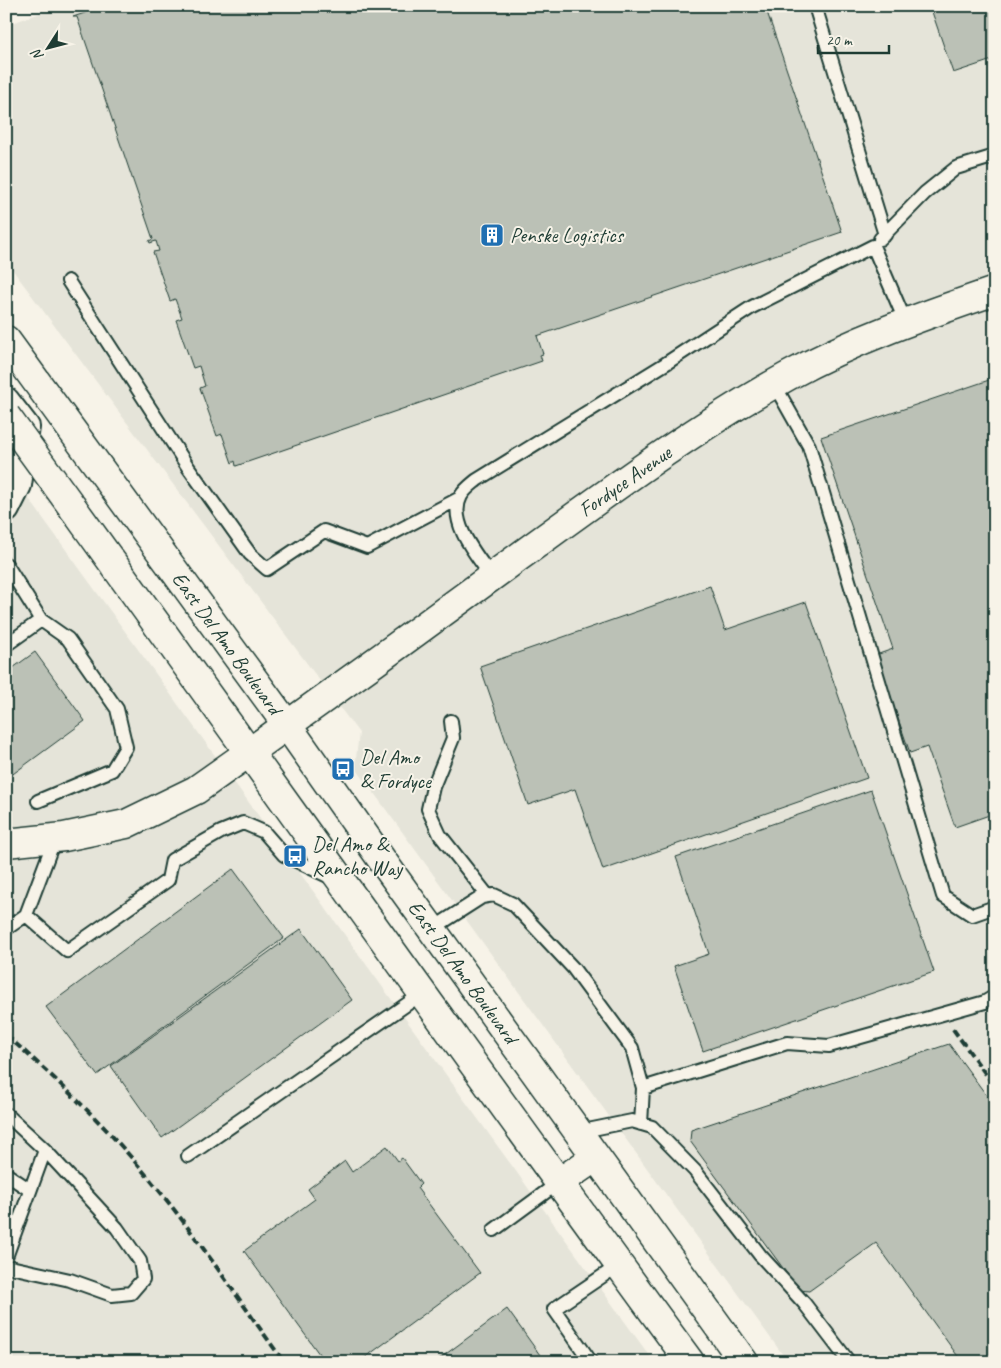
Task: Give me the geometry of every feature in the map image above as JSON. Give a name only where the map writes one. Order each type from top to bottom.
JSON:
[{"type":"main road","name":"Fordyce Avenue","points":[[6,843],[55,838],[126,824],[196,790],[614,488],[706,425],[789,375],[858,342],[995,291]]},
{"type":"main road","name":"East Del Amo Boulevard","points":[[6,340],[287,725],[744,1362]]},
{"type":"main road","name":"East Del Amo Boulevard","points":[[6,416],[250,752],[558,1183],[690,1362]]},
{"type":"main road","points":[[558,1183],[596,1157]]},
{"type":"street","points":[[6,401],[26,428],[18,485],[6,509]]},
{"type":"lane","points":[[815,6],[885,235]]},
{"type":"lane","points":[[68,281],[188,467],[250,554],[267,569],[324,531],[367,547],[460,498],[477,480],[665,364],[752,307],[873,246],[925,193],[956,168],[995,156]]},
{"type":"lane","points":[[873,246],[906,323]]},
{"type":"lane","points":[[774,384],[809,446],[943,896],[972,915],[995,907]]},
{"type":"lane","points":[[460,498],[457,518],[467,539],[492,577]]},
{"type":"lane","points":[[6,564],[41,620],[68,639],[117,709],[126,747],[112,770],[38,801]]},
{"type":"lane","points":[[6,645],[41,620]]},
{"type":"lane","points":[[450,721],[453,738],[433,788],[428,809],[440,835],[488,896]]},
{"type":"lane","points":[[26,915],[67,951],[168,880],[172,860],[220,832],[243,823],[264,832],[284,855],[345,885]]},
{"type":"lane","points":[[6,929],[26,915],[55,838]]},
{"type":"lane","points":[[432,929],[482,897],[494,895],[513,904],[573,968],[632,1048],[643,1088],[641,1124]]},
{"type":"lane","points":[[188,1156],[423,993]]},
{"type":"lane","points":[[643,1088],[787,1043],[829,1046],[985,1002],[995,996]]},
{"type":"lane","points":[[6,1114],[45,1150],[117,1228],[140,1261],[143,1279],[131,1293],[112,1295],[70,1280],[6,1266]]},
{"type":"lane","points":[[578,1132],[632,1121],[652,1127],[695,1171],[760,1254],[804,1303],[849,1362]]},
{"type":"lane","points":[[6,1257],[45,1150]]},
{"type":"lane","points":[[6,1174],[30,1190]]},
{"type":"lane","points":[[494,1230],[558,1183]]},
{"type":"lane","points":[[591,1362],[554,1309],[619,1265]]},
{"type":"shaded area","points":[[61,6],[995,6],[995,1362],[788,1362],[355,767],[359,733],[6,261],[6,25]]},
{"type":"shaded area","points":[[6,467],[654,1362],[6,1362]]},
{"type":"building","name":"Penske Logistics","points":[[105,6],[765,6],[842,232],[537,336],[543,354],[540,355],[542,361],[236,466],[235,461],[232,463],[222,434],[217,436],[200,388],[205,386],[199,366],[193,368],[176,320],[182,318],[175,299],[170,301],[153,252],[159,251],[156,241],[150,243],[149,241],[153,239],[77,17],[73,17]]},
{"type":"building","points":[[930,6],[995,6],[995,59],[953,73]]},
{"type":"building","points":[[995,378],[995,813],[955,827],[927,747],[910,753],[876,655],[893,649],[821,437]]},
{"type":"building","points":[[710,586],[725,630],[806,602],[867,778],[603,870],[575,789],[528,805],[480,666]]},
{"type":"building","points":[[35,652],[85,721],[6,779],[6,673]]},
{"type":"building","points":[[871,790],[934,972],[703,1051],[674,966],[709,954],[676,857]]},
{"type":"building","points":[[233,869],[284,938],[97,1075],[46,1007]]},
{"type":"building","points":[[301,929],[352,1000],[162,1138],[111,1066]]},
{"type":"building","points":[[949,1044],[995,1107],[995,1362],[962,1362],[876,1243],[809,1291],[799,1290],[690,1141],[691,1130]]},
{"type":"building","points":[[387,1146],[398,1161],[402,1158],[421,1184],[417,1188],[480,1273],[359,1362],[325,1362],[244,1251],[315,1199],[308,1189],[345,1161],[352,1172]]},
{"type":"building","points":[[507,1309],[545,1362],[435,1362]]},
{"type":"railway","points":[[953,1029],[995,1087]]},
{"type":"railway","points":[[6,1035],[74,1097],[136,1163],[194,1236],[284,1362]]},
{"type":"place","name":"Penske Logistics","points":[[492,235]]},
{"type":"place","name":"Del Amo & Fordyce","points":[[343,769]]},
{"type":"place","name":"Del Amo & Rancho Way","points":[[295,856]]}]
